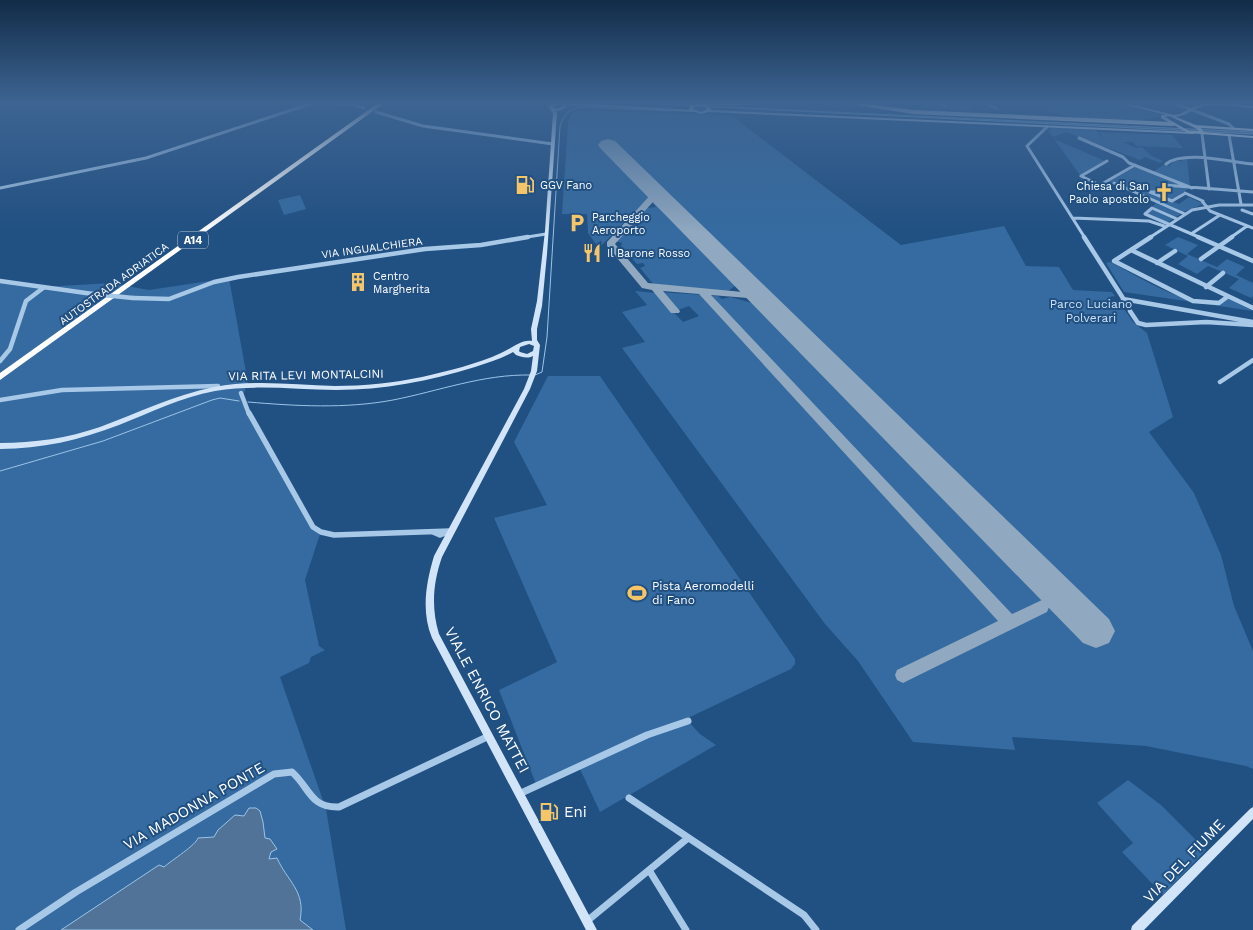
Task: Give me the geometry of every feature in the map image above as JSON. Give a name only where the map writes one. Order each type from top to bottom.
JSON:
[{"type":"highway","name":"AUTOSTRADA ADRIATICA","points":[[0,372],[318,144]]},
{"type":"highway","name":"AUTOSTRADA ADRIATICA","points":[[0,377],[324,144]]},
{"type":"main road","points":[[536,349],[525,342],[533,333],[540,303],[553,144]]},
{"type":"main road","name":"VIALE ENRICO MATTEI","points":[[533,333],[536,349],[534,371],[531,380],[455,521],[444,534],[430,585],[432,625],[519,794],[590,926]]},
{"type":"main road","name":"VIA RITA LEVI MONTALCINI","points":[[0,446],[35,445],[78,436],[174,400],[213,389],[261,385],[373,387],[422,379],[498,357],[525,342]]},
{"type":"main road","points":[[516,348],[516,351],[532,364],[534,371]]},
{"type":"main road","name":"VIA RITA LEVI MONTALCINI","points":[[498,357],[530,356],[536,349]]},
{"type":"main road","name":"VIA DEL FIUME","points":[[1136,930],[1253,812]]},
{"type":"street","points":[[0,188],[146,158],[187,144]]},
{"type":"street","points":[[1027,144],[1138,323],[1146,326],[1200,322],[1253,324]]},
{"type":"street","points":[[1094,144],[1123,157],[1135,165],[1192,188]]},
{"type":"street","points":[[1202,144],[1209,189]]},
{"type":"street","points":[[1231,144],[1241,204]]},
{"type":"street","points":[[1166,164],[1176,157],[1253,164]]},
{"type":"street","points":[[1107,161],[1081,176],[1100,184],[1135,165]]},
{"type":"street","points":[[1114,183],[1185,214]]},
{"type":"street","points":[[1164,185],[1253,192]]},
{"type":"street","points":[[1155,194],[1174,201],[1192,188]]},
{"type":"street","points":[[1184,194],[1214,206]]},
{"type":"street","points":[[1160,203],[1166,199]]},
{"type":"street","points":[[1202,201],[1212,211],[1253,228]]},
{"type":"street","points":[[1227,297],[1218,303],[1193,301],[1114,262],[1195,209],[1207,206],[1253,206]]},
{"type":"street","points":[[1167,226],[1145,214],[1152,208],[1177,219]]},
{"type":"street","points":[[1195,209],[1212,211]]},
{"type":"street","points":[[1242,210],[1253,214]]},
{"type":"street","points":[[1192,234],[1220,215]]},
{"type":"street","points":[[1073,218],[1149,221],[1192,234],[1251,260],[1253,256]]},
{"type":"street","points":[[1202,259],[1247,226]]},
{"type":"street","name":"VIA INGUALCHIERA","points":[[0,281],[93,294],[170,299],[214,282],[416,250],[482,245],[533,237],[546,237]]},
{"type":"street","points":[[1130,250],[1253,308]]},
{"type":"street","points":[[1157,263],[1175,251]]},
{"type":"street","points":[[1206,287],[1223,273]]},
{"type":"street","points":[[0,361],[10,348],[26,301],[43,288]]},
{"type":"street","points":[[1123,299],[1253,324]]},
{"type":"street","points":[[1220,382],[1253,360]]},
{"type":"street","points":[[0,400],[62,390],[209,388],[246,383]]},
{"type":"street","points":[[242,393],[251,419],[313,527],[321,532],[334,535],[433,532],[444,534]]},
{"type":"street","points":[[519,794],[647,735],[688,721]]},
{"type":"street","name":"VIA MADONNA PONTE","points":[[18,930],[76,892],[274,774],[292,772],[300,778],[316,804],[326,808],[339,807],[489,736]]},
{"type":"street","points":[[629,798],[804,915],[816,930]]},
{"type":"street","points":[[590,926],[649,870],[688,838]]},
{"type":"street","points":[[649,870],[686,930]]},
{"type":"green space","name":"Parco Luciano Polverari","points":[[567,144],[769,144],[901,245],[1004,226],[1026,266],[1059,267],[1073,290],[1112,292],[1115,296],[1109,297],[1115,306],[1122,306],[1133,322],[1147,333],[1173,417],[1149,432],[1194,493],[1221,555],[1234,606],[1253,651],[1253,769],[1146,746],[1012,737],[1015,750],[913,742],[858,661],[825,624],[622,348],[645,342],[622,312],[647,305],[635,291],[655,293],[683,322],[699,316],[689,306],[675,311],[659,292],[718,296],[722,299],[731,297],[752,303],[735,286],[728,291],[655,286],[640,268],[645,266],[643,263],[637,264],[621,246],[622,243],[616,241],[646,208],[656,207],[648,198],[598,247],[588,233],[587,214],[562,214]]},
{"type":"green space","points":[[1058,144],[1067,144],[1105,161],[1080,175]]},
{"type":"green space","points":[[1099,144],[1128,144],[1136,148],[1142,147],[1150,155],[1163,161],[1160,163],[1145,157],[1140,160]]},
{"type":"green space","points":[[1135,144],[1180,144],[1183,148],[1136,146]]},
{"type":"green space","points":[[1182,159],[1187,159],[1190,187],[1172,201],[1179,204],[1189,197],[1203,204],[1184,212],[1167,223],[1146,213],[1157,202],[1109,182],[1135,167],[1151,173],[1165,164],[1169,166],[1174,161],[1183,161]]},
{"type":"green space","points":[[300,195],[306,209],[284,215],[278,200]]},
{"type":"green space","points":[[1178,237],[1198,245],[1187,254],[1217,267],[1227,259],[1245,267],[1236,275],[1253,283],[1253,296],[1251,298],[1229,288],[1239,279],[1208,266],[1197,274],[1178,264],[1188,256],[1165,245]]},
{"type":"green space","points":[[1110,262],[1167,292],[1183,298],[1213,301],[1226,297],[1253,311],[1124,292],[1106,263]]},
{"type":"green space","points":[[229,278],[248,383],[243,395],[247,413],[320,534],[305,580],[319,646],[325,650],[311,657],[309,663],[280,677],[326,809],[346,930],[0,930],[0,281],[42,287],[111,283],[149,290]]},
{"type":"green space","name":"Pista Aeromodelli di Fano","points":[[548,376],[600,376],[795,659],[795,664],[791,669],[686,719],[700,734],[716,745],[600,812],[580,769],[536,784],[499,690],[557,662],[494,518],[547,505],[514,442]]},
{"type":"green space","points":[[1128,780],[1161,805],[1206,850],[1163,895],[1122,852],[1133,843],[1097,803]]},
{"type":"shaded area","points":[[249,808],[256,808],[260,811],[265,838],[270,839],[277,849],[271,852],[269,859],[277,858],[298,894],[301,910],[300,920],[313,930],[61,930],[159,865],[164,867],[198,838],[214,837],[218,830],[235,815],[244,816]]},
{"type":"waterway","points":[[535,375],[542,372],[547,337],[559,144]]},
{"type":"waterway","points":[[248,402],[302,405],[357,405],[393,400],[478,380],[513,375],[531,375]]},
{"type":"waterway","points":[[0,471],[103,441],[212,400],[220,398],[239,401]]},
{"type":"taxiway","points":[[657,193],[610,244],[645,286],[760,296]]},
{"type":"taxiway","points":[[656,288],[675,311]]},
{"type":"taxiway","points":[[703,292],[1009,622]]},
{"type":"taxiway","points":[[903,675],[1042,607]]},
{"type":"runway","points":[[608,145],[1096,631]]},
{"type":"place","name":"GGV Fano","points":[[525,185]]},
{"type":"place","name":"Chiesa di San Paolo apostolo","points":[[1164,192]]},
{"type":"place","name":"Parcheggio Aeroporto","points":[[577,223]]},
{"type":"place","name":"Il Barone Rosso","points":[[592,253]]},
{"type":"place","name":"Centro Margherita","points":[[358,282]]},
{"type":"place","name":"Pista Aeromodelli di Fano","points":[[637,593]]},
{"type":"place","name":"Eni","points":[[549,812]]}]
